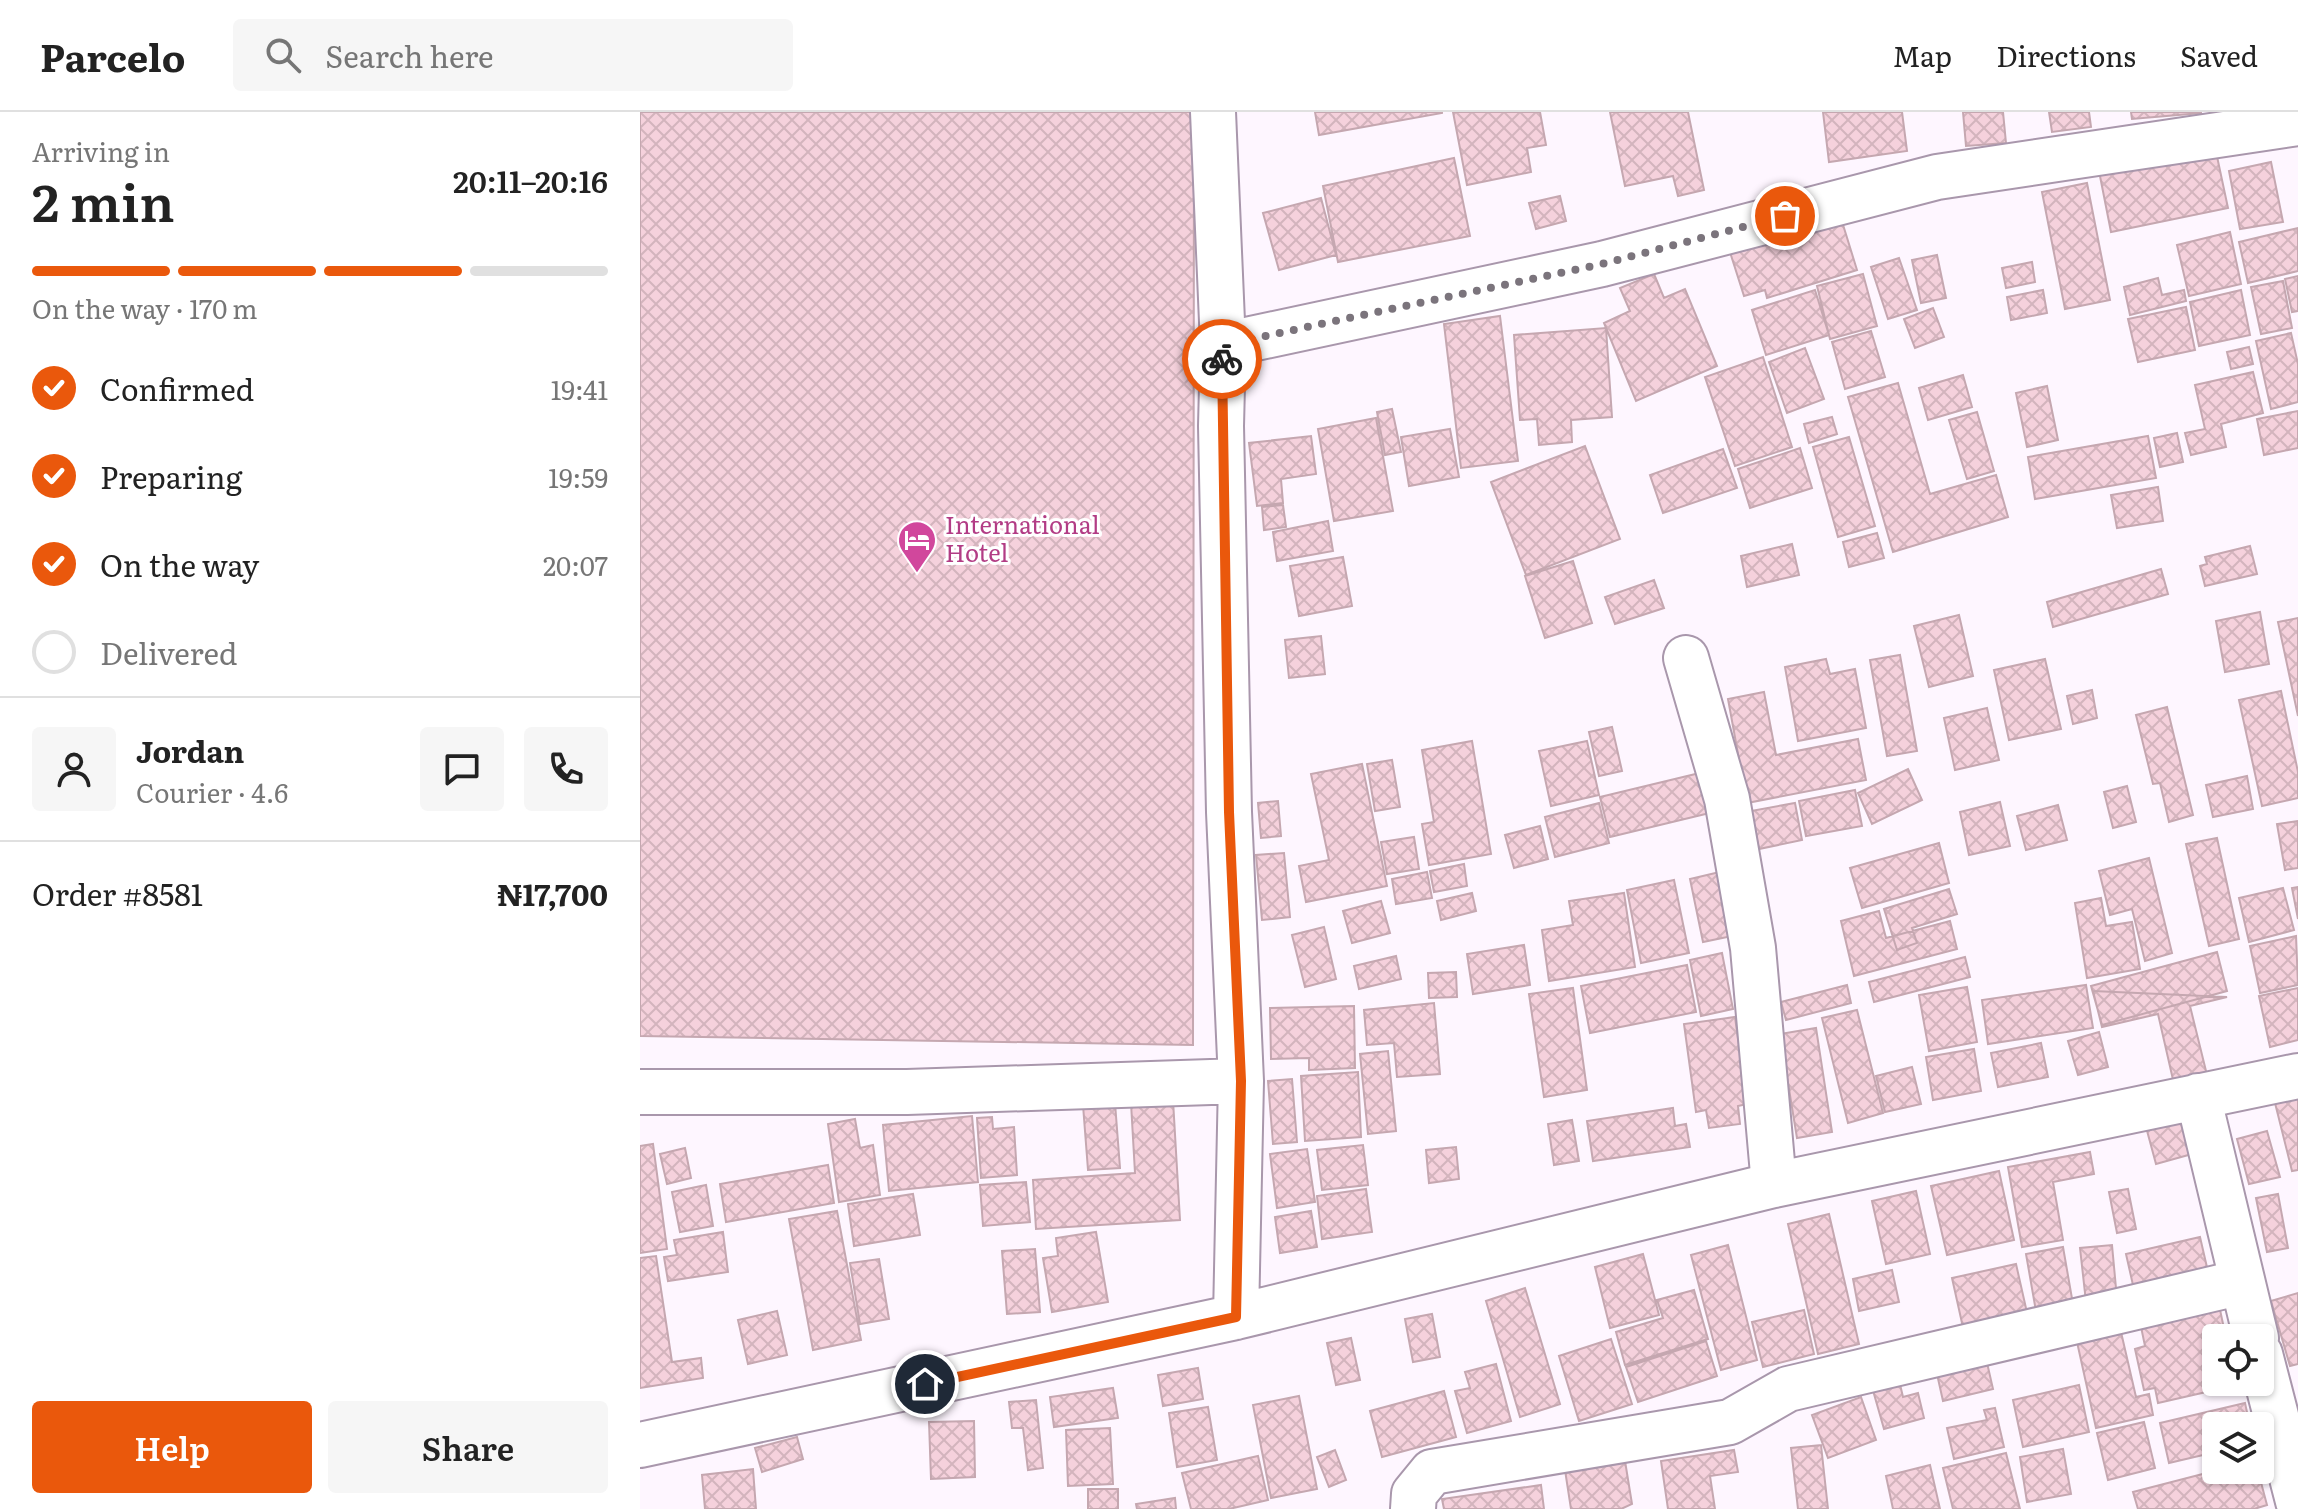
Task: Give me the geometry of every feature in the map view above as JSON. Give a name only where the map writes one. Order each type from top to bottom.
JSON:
[{"type":"street","points":[[1213,112],[1223,345],[1221,426],[1228,781],[1241,1081],[1236,1317]]},
{"type":"street","points":[[1223,345],[1602,264],[1937,177],[2298,123]]},
{"type":"street","points":[[1686,658],[1727,799],[1753,948],[1774,1185]]},
{"type":"street","points":[[640,1445],[1236,1317],[1774,1185],[2298,1076]]},
{"type":"street","points":[[640,1092],[907,1092],[1241,1081]]},
{"type":"street","points":[[2198,1096],[2252,1324]]},
{"type":"street","points":[[1413,1509],[1414,1494],[1432,1472],[1730,1422],[1788,1389],[2242,1282]]},
{"type":"street","points":[[2271,1396],[2298,1501]]},
{"type":"building","name":"International Hotel","points":[[640,112],[1194,112],[1193,1045],[640,1036]]},
{"type":"building","points":[[1315,112],[1442,112],[1442,113],[1319,135]]},
{"type":"building","points":[[1453,112],[1540,112],[1546,145],[1527,148],[1531,172],[1467,185]]},
{"type":"building","points":[[1610,112],[1688,112],[1704,190],[1678,196],[1673,176],[1625,186]]},
{"type":"building","points":[[1823,112],[1902,112],[1907,151],[1829,162]]},
{"type":"building","points":[[1963,112],[2003,112],[2006,143],[1966,146]]},
{"type":"building","points":[[2049,112],[2089,112],[2091,127],[2052,132]]},
{"type":"building","points":[[2131,112],[2201,112],[2201,113],[2132,119]]},
{"type":"building","points":[[2215,147],[2228,208],[2111,232],[2099,171]]},
{"type":"building","points":[[1454,158],[1470,236],[1338,262],[1323,186]]},
{"type":"building","points":[[2271,162],[2283,222],[2240,229],[2229,171]]},
{"type":"building","points":[[2087,183],[2110,300],[2065,309],[2042,192]]},
{"type":"building","points":[[1560,196],[1566,221],[1536,229],[1529,203]]},
{"type":"building","points":[[1321,198],[1336,255],[1279,270],[1263,213]]},
{"type":"building","points":[[1840,215],[1857,270],[1767,298],[1765,290],[1744,296],[1729,249]]},
{"type":"building","points":[[2298,228],[2298,271],[2248,283],[2239,242]]},
{"type":"building","points":[[2230,232],[2241,284],[2189,296],[2177,245]]},
{"type":"building","points":[[1937,255],[1946,298],[1921,303],[1912,260]]},
{"type":"building","points":[[1899,258],[1917,310],[1888,319],[1871,267]]},
{"type":"building","points":[[2032,262],[2035,282],[2006,288],[2002,268]]},
{"type":"building","points":[[1654,274],[1664,298],[1685,289],[1717,366],[1636,401],[1604,323],[1630,311],[1620,288]]},
{"type":"building","points":[[1863,274],[1877,326],[1830,339],[1817,286]]},
{"type":"building","points":[[2298,276],[2298,311],[2292,312],[2285,279]]},
{"type":"building","points":[[2158,278],[2162,295],[2184,290],[2186,301],[2130,315],[2124,287]]},
{"type":"building","points":[[2283,281],[2292,328],[2261,334],[2251,287]]},
{"type":"building","points":[[1815,290],[1829,335],[1766,355],[1752,310]]},
{"type":"building","points":[[2043,290],[2047,313],[2011,320],[2007,297]]},
{"type":"building","points":[[2241,290],[2250,335],[2199,346],[2190,302]]},
{"type":"building","points":[[2186,307],[2195,350],[2138,362],[2128,319]]},
{"type":"building","points":[[1933,308],[1944,337],[1915,348],[1904,319]]},
{"type":"building","points":[[1500,316],[1518,461],[1461,468],[1444,324]]},
{"type":"building","points":[[1606,328],[1612,417],[1571,420],[1572,442],[1539,445],[1537,419],[1520,420],[1514,335]]},
{"type":"building","points":[[1871,331],[1885,377],[1845,389],[1832,342]]},
{"type":"building","points":[[2291,333],[2298,364],[2298,402],[2271,409],[2256,341]]},
{"type":"building","points":[[2249,347],[2253,364],[2231,369],[2227,352]]},
{"type":"building","points":[[1805,348],[1824,399],[1787,413],[1769,362]]},
{"type":"building","points":[[1763,357],[1792,447],[1735,466],[1705,377]]},
{"type":"building","points":[[2253,372],[2263,413],[2221,424],[2226,447],[2191,455],[2185,433],[2205,429],[2195,385]]},
{"type":"building","points":[[1963,375],[1972,407],[1928,420],[1919,388]]},
{"type":"building","points":[[1898,383],[1930,494],[1996,475],[2008,517],[1893,552],[1848,397]]},
{"type":"building","points":[[2047,386],[2058,440],[2027,447],[2016,393]]},
{"type":"building","points":[[1392,409],[1401,452],[1385,455],[1377,412]]},
{"type":"building","points":[[2298,411],[2298,448],[2264,455],[2257,419]]},
{"type":"building","points":[[1977,412],[1994,471],[1967,479],[1949,420]]},
{"type":"building","points":[[1832,417],[1837,434],[1809,443],[1804,424]]},
{"type":"building","points":[[1376,418],[1393,511],[1334,521],[1318,429]]},
{"type":"building","points":[[1450,429],[1459,477],[1409,486],[1401,437]]},
{"type":"building","points":[[2177,433],[2183,462],[2160,467],[2154,438]]},
{"type":"building","points":[[1311,436],[1316,474],[1281,479],[1283,503],[1257,506],[1249,443]]},
{"type":"building","points":[[2148,436],[2156,478],[2035,499],[2028,457]]},
{"type":"building","points":[[1849,437],[1875,526],[1838,537],[1813,447]]},
{"type":"building","points":[[1585,446],[1620,539],[1526,575],[1491,482]]},
{"type":"building","points":[[1800,448],[1812,488],[1750,508],[1738,469]]},
{"type":"building","points":[[1723,449],[1737,488],[1663,513],[1650,475]]},
{"type":"building","points":[[2158,487],[2163,521],[2117,528],[2111,495]]},
{"type":"building","points":[[1283,505],[1286,527],[1264,530],[1262,507]]},
{"type":"building","points":[[1328,521],[1333,551],[1277,561],[1273,532]]},
{"type":"building","points":[[1877,533],[1884,558],[1849,567],[1843,542]]},
{"type":"building","points":[[1792,544],[1799,575],[1747,587],[1741,556]]},
{"type":"building","points":[[2250,546],[2257,574],[2205,586],[2200,566],[2207,564],[2205,557]]},
{"type":"building","points":[[1343,557],[1352,606],[1299,616],[1290,566]]},
{"type":"building","points":[[1573,561],[1592,623],[1545,638],[1525,576]]},
{"type":"building","points":[[2161,569],[2168,594],[2053,627],[2047,602]]},
{"type":"building","points":[[1654,580],[1664,608],[1615,624],[1605,597]]},
{"type":"building","points":[[2260,612],[2269,664],[2225,672],[2216,621]]},
{"type":"building","points":[[1959,615],[1973,676],[1929,687],[1914,626]]},
{"type":"building","points":[[2298,618],[2298,716],[2278,622]]},
{"type":"building","points":[[1321,636],[1325,674],[1289,678],[1285,640]]},
{"type":"building","points":[[1900,655],[1917,751],[1887,756],[1870,660]]},
{"type":"building","points":[[1826,659],[1830,674],[1855,669],[1866,728],[1798,741],[1785,667]]},
{"type":"building","points":[[2045,659],[2061,729],[2009,740],[1994,670]]},
{"type":"building","points":[[2092,690],[2097,718],[2073,724],[2067,696]]},
{"type":"building","points":[[2281,691],[2298,772],[2298,798],[2262,806],[2239,700]]},
{"type":"building","points":[[1764,692],[1776,755],[1858,739],[1866,780],[1747,803],[1728,699]]},
{"type":"building","points":[[2167,707],[2193,815],[2169,822],[2160,783],[2153,784],[2136,715]]},
{"type":"building","points":[[1987,708],[1999,760],[1955,770],[1944,718]]},
{"type":"building","points":[[1612,727],[1622,771],[1599,776],[1589,732]]},
{"type":"building","points":[[1472,741],[1491,854],[1429,865],[1422,824],[1434,822],[1422,750]]},
{"type":"building","points":[[1587,741],[1599,795],[1551,806],[1539,751]]},
{"type":"building","points":[[1392,760],[1400,807],[1375,811],[1367,764]]},
{"type":"building","points":[[1362,764],[1387,886],[1306,902],[1299,866],[1329,860],[1311,774]]},
{"type":"building","points":[[1908,769],[1922,800],[1872,824],[1858,793]]},
{"type":"building","points":[[1708,771],[1718,811],[1610,837],[1600,797]]},
{"type":"building","points":[[2247,776],[2253,809],[2213,817],[2206,785]]},
{"type":"building","points":[[2127,786],[2136,822],[2113,828],[2104,792]]},
{"type":"building","points":[[1855,790],[1862,826],[1806,836],[1799,801]]},
{"type":"building","points":[[1278,801],[1281,836],[1261,838],[1258,803]]},
{"type":"building","points":[[2000,802],[2010,846],[1969,855],[1960,812]]},
{"type":"building","points":[[1599,803],[1609,843],[1555,857],[1545,817]]},
{"type":"building","points":[[1795,803],[1802,840],[1759,849],[1751,811]]},
{"type":"building","points":[[2058,805],[2067,840],[2026,850],[2017,816]]},
{"type":"building","points":[[2298,821],[2298,868],[2285,870],[2277,824]]},
{"type":"building","points":[[1540,826],[1548,859],[1514,868],[1505,835]]},
{"type":"building","points":[[1414,837],[1419,869],[1387,874],[1381,842]]},
{"type":"building","points":[[2217,838],[2239,939],[2209,946],[2186,844]]},
{"type":"building","points":[[1939,843],[1949,883],[1862,908],[1850,868]]},
{"type":"building","points":[[1284,853],[1290,917],[1262,920],[1256,855]]},
{"type":"building","points":[[2149,858],[2172,953],[2145,961],[2132,909],[2110,915],[2099,871]]},
{"type":"building","points":[[1464,864],[1467,886],[1434,892],[1430,871]]},
{"type":"building","points":[[1724,871],[1737,935],[1703,942],[1690,879]]},
{"type":"building","points":[[1427,872],[1432,898],[1396,904],[1392,879]]},
{"type":"building","points":[[1674,880],[1689,953],[1641,963],[1627,890]]},
{"type":"building","points":[[2298,887],[2298,919],[2292,888]]},
{"type":"building","points":[[2283,888],[2294,930],[2249,942],[2239,898]]},
{"type":"building","points":[[1949,889],[1957,914],[1912,928],[1917,943],[1897,950],[1884,909]]},
{"type":"building","points":[[1472,893],[1476,911],[1441,920],[1437,901]]},
{"type":"building","points":[[1624,893],[1635,967],[1549,981],[1542,930],[1573,925],[1569,901]]},
{"type":"building","points":[[2101,898],[2106,926],[2132,922],[2140,969],[2087,978],[2075,903]]},
{"type":"building","points":[[1381,901],[1390,933],[1352,943],[1343,911]]},
{"type":"building","points":[[1879,911],[1886,938],[1950,921],[1957,949],[1854,976],[1841,921]]},
{"type":"building","points":[[1324,927],[1336,979],[1305,987],[1292,935]]},
{"type":"building","points":[[2296,936],[2298,985],[2260,993],[2250,946]]},
{"type":"building","points":[[1524,945],[1530,985],[1473,994],[1467,954]]},
{"type":"building","points":[[2217,952],[2227,991],[2102,1025],[2091,986]]},
{"type":"building","points":[[1722,953],[1733,1009],[1701,1016],[1690,960]]},
{"type":"building","points":[[1396,956],[1401,979],[1359,989],[1354,966]]},
{"type":"building","points":[[1965,957],[1970,977],[1874,1002],[1869,982]]},
{"type":"building","points":[[1687,965],[1696,1012],[1590,1033],[1581,986]]},
{"type":"building","points":[[1456,972],[1457,997],[1429,998],[1428,973]]},
{"type":"building","points":[[1847,985],[1851,1003],[1786,1020],[1781,1002]]},
{"type":"building","points":[[2086,985],[2093,1028],[1988,1044],[1982,1000]]},
{"type":"building","points":[[1967,987],[1977,1042],[1929,1051],[1919,995]]},
{"type":"building","points":[[1573,988],[1587,1090],[1544,1097],[1529,994]]},
{"type":"building","points":[[2298,988],[2298,1040],[2270,1047],[2259,996]]},
{"type":"building","points":[[2093,991],[2227,997],[2190,1006],[2207,1075],[2174,1084],[2158,1014],[2102,1027]]},
{"type":"building","points":[[1434,1003],[1440,1074],[1397,1077],[1394,1043],[1367,1045],[1364,1010]]},
{"type":"building","points":[[1354,1006],[1355,1068],[1309,1070],[1309,1058],[1271,1059],[1270,1008]]},
{"type":"building","points":[[1857,1010],[1883,1113],[1848,1123],[1822,1018]]},
{"type":"building","points":[[1735,1017],[1747,1104],[1738,1106],[1740,1124],[1709,1128],[1706,1110],[1696,1112],[1684,1024]]},
{"type":"building","points":[[1816,1028],[1832,1132],[1797,1138],[1780,1034]]},
{"type":"building","points":[[2099,1032],[2108,1067],[2078,1075],[2068,1041]]},
{"type":"building","points":[[2041,1043],[2048,1077],[1998,1087],[1991,1053]]},
{"type":"building","points":[[1974,1049],[1981,1091],[1933,1100],[1926,1057]]},
{"type":"building","points":[[1388,1051],[1396,1131],[1368,1134],[1360,1054]]},
{"type":"building","points":[[1912,1067],[1921,1104],[1885,1112],[1876,1076]]},
{"type":"building","points":[[1358,1072],[1361,1137],[1305,1141],[1301,1076]]},
{"type":"building","points":[[1292,1079],[1297,1142],[1273,1144],[1268,1081]]},
{"type":"building","points":[[2298,1092],[2298,1170],[2292,1171],[2274,1099]]},
{"type":"building","points":[[1173,1100],[1180,1220],[1036,1229],[1033,1180],[1135,1173],[1131,1103]]},
{"type":"building","points":[[1115,1103],[1120,1168],[1088,1170],[1083,1105]]},
{"type":"building","points":[[1673,1108],[1675,1126],[1686,1124],[1690,1147],[1593,1161],[1587,1121]]},
{"type":"building","points":[[972,1116],[978,1182],[889,1191],[883,1125]]},
{"type":"building","points":[[992,1117],[993,1129],[1014,1127],[1017,1175],[981,1178],[977,1118]]},
{"type":"building","points":[[2183,1117],[2192,1154],[2156,1164],[2146,1127]]},
{"type":"building","points":[[855,1119],[860,1148],[873,1145],[880,1195],[839,1202],[828,1124]]},
{"type":"building","points":[[1572,1120],[1579,1161],[1554,1165],[1548,1124]]},
{"type":"building","points":[[2267,1131],[2280,1177],[2249,1184],[2237,1139]]},
{"type":"building","points":[[653,1144],[667,1249],[640,1253],[640,1146]]},
{"type":"building","points":[[1363,1145],[1368,1185],[1322,1190],[1317,1150]]},
{"type":"building","points":[[1456,1147],[1459,1179],[1429,1183],[1426,1150]]},
{"type":"building","points":[[685,1148],[691,1178],[667,1184],[660,1154]]},
{"type":"building","points":[[1307,1149],[1315,1202],[1277,1208],[1270,1154]]},
{"type":"building","points":[[2090,1152],[2094,1174],[2053,1182],[2063,1240],[2022,1247],[2008,1167]]},
{"type":"building","points":[[828,1165],[834,1203],[726,1222],[720,1184]]},
{"type":"building","points":[[1999,1171],[2014,1240],[1947,1255],[1931,1186]]},
{"type":"building","points":[[1026,1182],[1030,1222],[983,1226],[980,1185]]},
{"type":"building","points":[[706,1185],[713,1226],[680,1232],[672,1192]]},
{"type":"building","points":[[1366,1189],[1372,1232],[1322,1239],[1317,1196]]},
{"type":"building","points":[[2128,1189],[2136,1229],[2117,1233],[2109,1192]]},
{"type":"building","points":[[1916,1191],[1930,1254],[1886,1264],[1872,1201]]},
{"type":"building","points":[[913,1194],[920,1235],[854,1246],[848,1204]]},
{"type":"building","points":[[2278,1194],[2288,1248],[2267,1252],[2256,1198]]},
{"type":"building","points":[[837,1211],[861,1340],[813,1350],[789,1219]]},
{"type":"building","points":[[1311,1211],[1317,1247],[1280,1253],[1275,1217]]},
{"type":"building","points":[[1829,1214],[1859,1344],[1818,1354],[1788,1224]]},
{"type":"building","points":[[723,1232],[728,1272],[668,1281],[664,1257],[677,1255],[674,1240]]},
{"type":"building","points":[[1096,1232],[1108,1302],[1052,1312],[1043,1258],[1058,1256],[1056,1238]]},
{"type":"building","points":[[2200,1237],[2209,1276],[2135,1294],[2126,1254]]},
{"type":"building","points":[[1728,1245],[1757,1360],[1721,1370],[1691,1255]]},
{"type":"building","points":[[2112,1245],[2117,1299],[2086,1302],[2080,1248]]},
{"type":"building","points":[[2063,1247],[2074,1310],[2037,1317],[2026,1254]]},
{"type":"building","points":[[1035,1249],[1040,1312],[1007,1314],[1002,1251]]},
{"type":"building","points":[[1643,1254],[1659,1315],[1610,1328],[1595,1267]]},
{"type":"building","points":[[656,1256],[672,1362],[701,1358],[703,1378],[640,1388],[640,1258]]},
{"type":"building","points":[[879,1259],[889,1319],[860,1324],[850,1263]]},
{"type":"building","points":[[2016,1264],[2028,1317],[1964,1332],[1952,1278]]},
{"type":"building","points":[[1892,1270],[1899,1302],[1859,1311],[1853,1279]]},
{"type":"building","points":[[1525,1288],[1560,1404],[1520,1417],[1486,1301]]},
{"type":"building","points":[[1694,1290],[1708,1339],[1625,1365],[1616,1332],[1663,1318],[1657,1300]]},
{"type":"building","points":[[2298,1293],[2298,1364],[2290,1366],[2271,1301]]},
{"type":"building","points":[[2219,1305],[2223,1324],[2202,1324],[2202,1393],[2158,1403],[2155,1388],[2144,1390],[2135,1349],[2145,1346],[2140,1322]]},
{"type":"building","points":[[1804,1310],[1814,1354],[1763,1367],[1752,1322]]},
{"type":"building","points":[[777,1311],[787,1355],[748,1364],[738,1320]]},
{"type":"building","points":[[1432,1314],[1440,1357],[1413,1362],[1405,1319]]},
{"type":"building","points":[[2121,1332],[2136,1397],[2149,1394],[2153,1415],[2096,1428],[2077,1342]]},
{"type":"building","points":[[1351,1338],[1360,1380],[1336,1385],[1327,1343]]},
{"type":"building","points":[[1611,1339],[1632,1404],[1579,1421],[1559,1356]]},
{"type":"building","points":[[1706,1341],[1717,1376],[1638,1402],[1626,1367]]},
{"type":"building","points":[[1985,1354],[1993,1389],[1943,1401],[1935,1365]]},
{"type":"building","points":[[1496,1364],[1511,1421],[1467,1433],[1455,1391],[1470,1388],[1465,1372]]},
{"type":"building","points":[[1198,1368],[1203,1399],[1163,1406],[1158,1375]]},
{"type":"building","points":[[1899,1380],[1903,1397],[1918,1393],[1924,1418],[1884,1429],[1872,1387]]},
{"type":"building","points":[[2079,1385],[2089,1432],[2023,1447],[2013,1400]]},
{"type":"building","points":[[1113,1388],[1118,1418],[1054,1427],[1050,1397]]},
{"type":"building","points":[[1444,1391],[1456,1437],[1382,1457],[1370,1411]]},
{"type":"building","points":[[1299,1396],[1317,1489],[1271,1498],[1253,1405]]},
{"type":"building","points":[[1861,1397],[1876,1440],[1828,1458],[1812,1415]]},
{"type":"building","points":[[1036,1400],[1043,1468],[1028,1470],[1023,1428],[1012,1428],[1009,1402]]},
{"type":"building","points":[[2245,1403],[2247,1412],[2207,1412]]},
{"type":"building","points":[[1208,1407],[1217,1460],[1177,1467],[1169,1413]]},
{"type":"building","points":[[1995,1408],[2004,1447],[1954,1459],[1947,1428],[1987,1420],[1984,1410]]},
{"type":"building","points":[[2202,1413],[2202,1455],[2169,1463],[2160,1423]]},
{"type":"building","points":[[974,1421],[975,1477],[931,1479],[929,1422]]},
{"type":"building","points":[[2144,1422],[2155,1468],[2108,1480],[2097,1433]]},
{"type":"building","points":[[1110,1428],[1113,1484],[1068,1486],[1066,1430]]},
{"type":"building","points":[[797,1437],[803,1459],[762,1472],[755,1448]]},
{"type":"building","points":[[1821,1445],[1828,1509],[1798,1509],[1791,1448]]},
{"type":"building","points":[[2063,1449],[2071,1494],[2027,1502],[2020,1457]]},
{"type":"building","points":[[1335,1450],[1346,1480],[1329,1487],[1317,1457]]},
{"type":"building","points":[[1734,1450],[1738,1472],[1710,1476],[1715,1509],[1668,1509],[1661,1461]]},
{"type":"building","points":[[2006,1453],[2020,1509],[1953,1509],[1943,1468]]},
{"type":"building","points":[[1258,1456],[1268,1500],[1229,1509],[1191,1509],[1182,1473]]},
{"type":"building","points":[[1625,1461],[1632,1504],[1621,1509],[1571,1509],[1565,1470]]},
{"type":"building","points":[[1930,1465],[1940,1509],[1893,1509],[1886,1476]]},
{"type":"building","points":[[753,1469],[756,1509],[705,1509],[702,1475]]},
{"type":"building","points":[[2202,1474],[2202,1484],[2261,1484],[2267,1505],[2254,1509],[2138,1509],[2133,1492]]},
{"type":"building","points":[[1541,1485],[1544,1509],[1444,1509],[1442,1499]]},
{"type":"building","points":[[1088,1489],[1118,1489],[1118,1509],[1088,1509]]},
{"type":"building","points":[[1175,1498],[1176,1509],[1137,1509],[1136,1504]]},
{"type":"way so far","points":[[1222,359],[1223,345],[1602,264],[1785,216]]},
{"type":"place","name":"International Hotel","points":[[917,574]]},
{"type":"route","points":[[925,1384],[1236,1317],[1241,1081],[1229,812],[1222,359]]}]
